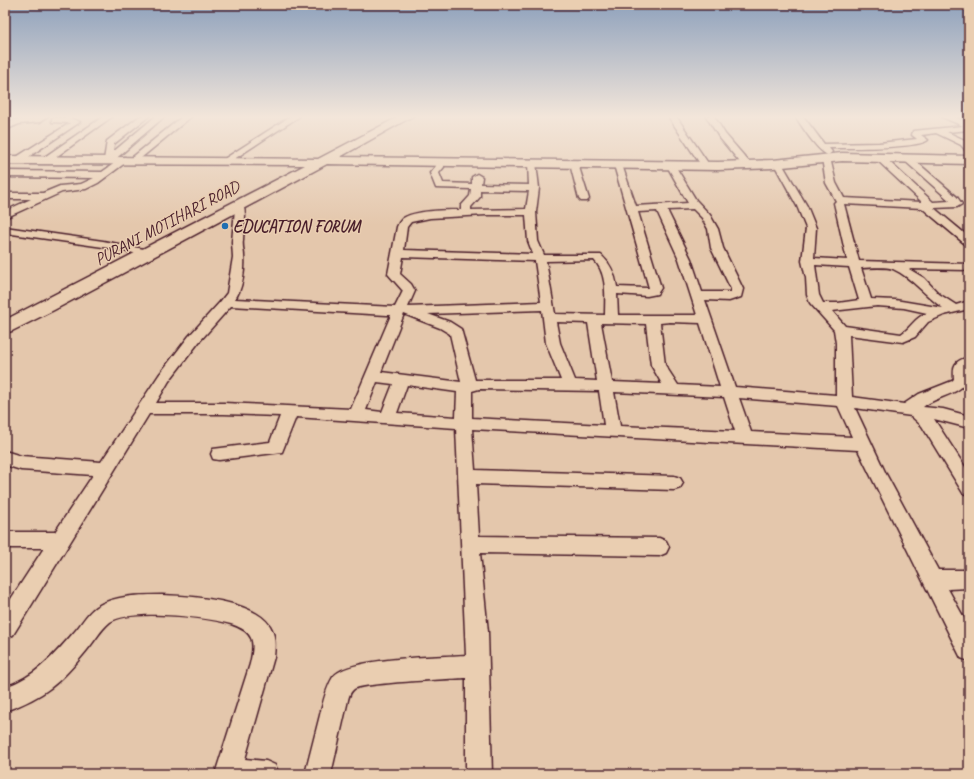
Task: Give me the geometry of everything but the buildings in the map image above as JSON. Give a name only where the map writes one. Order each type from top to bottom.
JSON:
[{"type":"street","points":[[5,173],[30,152]]},
{"type":"street","points":[[46,160],[57,152]]},
{"type":"street","points":[[109,152],[109,160]]},
{"type":"street","points":[[109,160],[118,152]]},
{"type":"street","points":[[5,215],[60,189],[83,187],[139,152]]},
{"type":"street","points":[[225,161],[239,152]]},
{"type":"street","name":"PURANI MOTIHARI ROAD","points":[[5,327],[239,206],[338,152]]},
{"type":"street","points":[[697,152],[706,166]]},
{"type":"street","points":[[736,152],[747,165]]},
{"type":"street","points":[[826,152],[830,158],[831,183],[841,201],[839,203],[854,264],[866,303]]},
{"type":"street","points":[[5,160],[321,161],[671,166],[778,164],[830,158],[969,160]]},
{"type":"street","points":[[880,158],[928,205],[969,242]]},
{"type":"street","points":[[841,201],[928,205],[957,204],[957,202],[930,176],[908,159]]},
{"type":"street","points":[[440,163],[440,166],[434,173],[439,186],[534,188]]},
{"type":"street","points":[[532,164],[534,188],[531,212],[533,242],[540,258],[553,343],[570,385]]},
{"type":"street","points":[[574,164],[584,199]]},
{"type":"street","points":[[778,164],[802,206],[811,228],[808,260],[812,278],[813,295],[818,306],[832,317],[841,330],[843,343],[844,401],[863,444],[969,650]]},
{"type":"street","points":[[611,290],[647,292],[653,291],[655,288],[633,209],[618,165]]},
{"type":"street","points":[[671,166],[696,206],[706,217],[713,229],[717,248],[737,289],[737,294],[729,297],[697,296]]},
{"type":"street","points":[[5,173],[103,175]]},
{"type":"street","points":[[466,214],[466,206],[475,197],[477,176]]},
{"type":"street","points":[[5,196],[45,196]]},
{"type":"street","points":[[5,627],[180,355],[227,302],[233,293],[239,257],[237,242],[239,206]]},
{"type":"street","points":[[633,209],[696,206]]},
{"type":"street","points":[[661,208],[685,259],[745,438]]},
{"type":"street","points":[[356,416],[372,376],[403,311],[409,291],[408,288],[396,278],[394,274],[402,227],[408,219],[428,215],[531,212]]},
{"type":"street","points":[[5,230],[103,244],[149,253]]},
{"type":"street","points":[[398,253],[540,258],[597,257],[602,260],[605,267],[611,290],[611,319]]},
{"type":"street","points":[[808,260],[854,264],[969,267]]},
{"type":"street","points":[[894,265],[920,281],[935,297],[954,309]]},
{"type":"street","points":[[227,302],[403,311],[548,312],[594,319],[706,319]]},
{"type":"street","points":[[818,306],[837,308],[866,303],[892,302],[941,312]]},
{"type":"street","points":[[841,330],[902,338],[910,336],[922,320],[941,312],[969,305]]},
{"type":"street","points":[[403,311],[445,325],[456,332],[469,387],[464,394],[464,423],[470,544],[476,616],[479,774]]},
{"type":"street","points":[[594,319],[614,431]]},
{"type":"street","points":[[655,320],[655,348],[658,365],[673,389]]},
{"type":"street","points":[[912,411],[924,398],[957,385],[961,380],[960,367],[969,362]]},
{"type":"street","points":[[372,376],[401,381],[469,387],[570,385],[730,391],[844,401],[912,411],[934,412],[969,422]]},
{"type":"street","points":[[387,418],[401,381]]},
{"type":"street","points":[[144,409],[215,407],[464,423],[863,444]]},
{"type":"street","points":[[219,454],[276,448],[290,411]]},
{"type":"street","points":[[912,411],[928,422],[969,488]]},
{"type":"street","points":[[5,458],[21,462],[106,469]]},
{"type":"street","points":[[467,477],[674,483]]},
{"type":"street","points":[[5,540],[60,540]]},
{"type":"street","points":[[470,544],[659,547]]},
{"type":"street","points":[[932,580],[969,579]]},
{"type":"street","points":[[5,699],[21,695],[36,687],[59,667],[104,614],[117,609],[135,606],[178,605],[202,608],[238,616],[254,624],[262,634],[264,649],[261,664],[228,773],[266,774]]},
{"type":"street","points":[[318,774],[336,700],[341,686],[348,679],[363,675],[478,666]]},
{"type":"place","name":"EDUCATION FORUM","points":[[225,226]]}]
